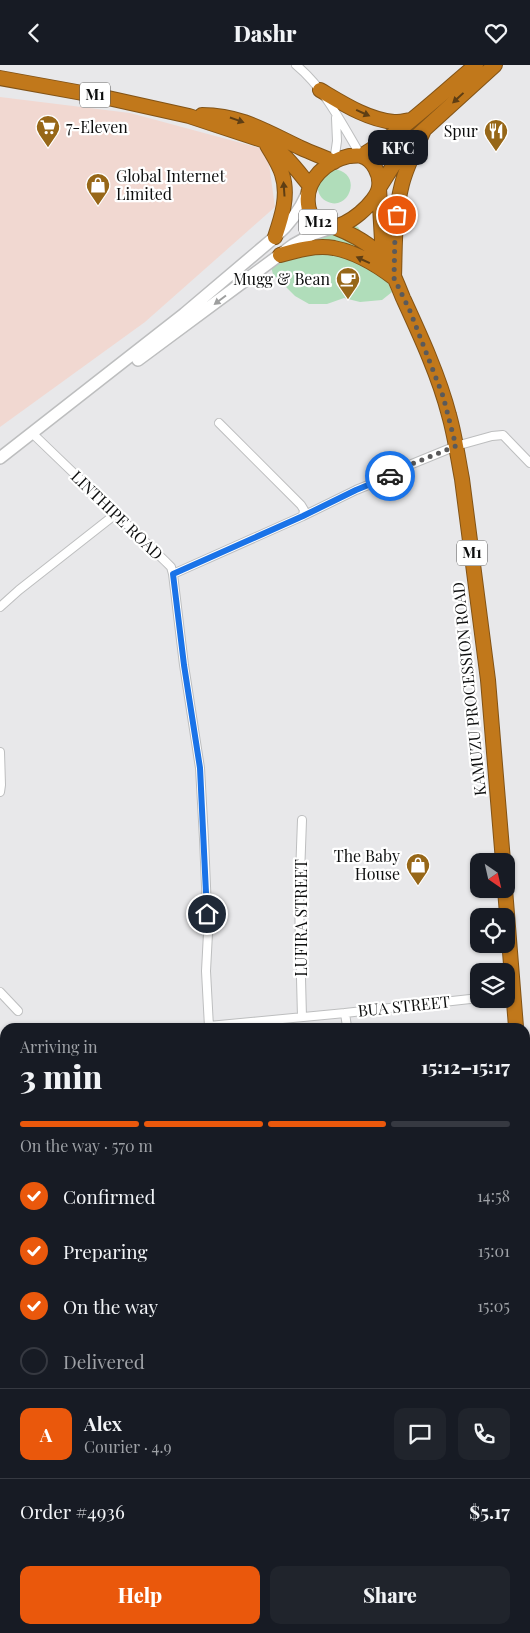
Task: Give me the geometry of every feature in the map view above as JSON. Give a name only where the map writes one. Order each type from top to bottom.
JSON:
[{"type":"highway","points":[[361,156],[411,120],[476,65]]},
{"type":"highway","name":"M12","points":[[334,161],[318,174],[308,190],[308,207],[316,221],[334,227],[354,218],[364,210],[373,199],[405,147],[494,65]]},
{"type":"highway","name":"M1","points":[[0,78],[99,95],[189,115],[265,141],[287,157],[308,190]]},
{"type":"highway","points":[[320,90],[346,105],[380,119],[394,122],[411,120]]},
{"type":"highway","name":"M1","points":[[189,115],[220,115],[233,118],[277,135],[302,149],[334,161]]},
{"type":"highway","points":[[394,278],[395,234],[399,197],[410,161],[424,130]]},
{"type":"highway","points":[[265,141],[282,173],[285,191],[284,205],[275,237]]},
{"type":"highway","points":[[334,161],[349,156],[361,156],[368,160],[374,166],[378,175],[379,188]]},
{"type":"highway","name":"M1","points":[[379,188],[384,258]]},
{"type":"highway","name":"M1","points":[[334,227],[364,242],[384,258]]},
{"type":"highway","points":[[280,255],[302,249],[334,248],[360,257],[394,278]]},
{"type":"highway","name":"KAMUZU PROCESSION ROAD","points":[[384,258],[410,311],[443,396],[456,446],[488,680],[502,853]]},
{"type":"highway","points":[[506,898],[509,963]]},
{"type":"highway","points":[[513,1008],[515,1023]]},
{"type":"main road","points":[[0,458],[184,314],[275,237],[290,223],[299,211],[308,190]]},
{"type":"main road","points":[[75,400],[146,355],[280,255],[304,239],[334,227]]},
{"type":"street","points":[[296,65],[320,90],[361,156]]},
{"type":"street","points":[[334,161],[338,134],[335,113]]},
{"type":"street","points":[[219,423],[301,505],[304,513]]},
{"type":"street","name":"LINTHIPE ROAD","points":[[32,433],[171,567],[200,768],[208,933],[206,971],[209,1023]]},
{"type":"street","points":[[173,574],[304,513],[400,472],[407,466],[456,446],[492,436],[503,435],[530,463]]},
{"type":"street","points":[[0,607],[18,590],[116,513]]},
{"type":"street","points":[[0,752],[2,785],[0,792]]},
{"type":"street","name":"LUFIRA STREET","points":[[302,820],[299,902],[302,1017]]},
{"type":"street","points":[[0,992],[18,1011]]},
{"type":"street","name":"BUA STREET","points":[[246,1023],[470,999]]},
{"type":"street","points":[[345,1013],[346,1023]]},
{"type":"shaded area","points":[[0,97],[130,113],[267,150],[275,207],[145,322],[0,427]]},
{"type":"green space","points":[[332,169],[342,171],[351,183],[347,197],[341,202],[326,201],[318,191],[317,184]]},
{"type":"green space","points":[[338,219],[358,227],[375,253],[392,292],[382,300],[360,302],[344,298],[327,304],[309,304],[295,296],[273,274],[269,259],[286,244],[319,221]]},
{"type":"way so far","points":[[390,476],[400,472],[407,466],[456,446],[443,396],[410,311],[394,278],[397,215]]},
{"type":"place","name":"7-Eleven","points":[[48,148]]},
{"type":"place","name":"Spur","points":[[496,152]]},
{"type":"place","name":"Global Internet Limited","points":[[98,206]]},
{"type":"place","name":"KFC","points":[[397,215]]},
{"type":"place","name":"Mugg & Bean","points":[[348,300]]},
{"type":"place","name":"The Baby House","points":[[418,886]]},
{"type":"route","points":[[207,914],[200,768],[184,665],[173,574],[390,476]]}]
